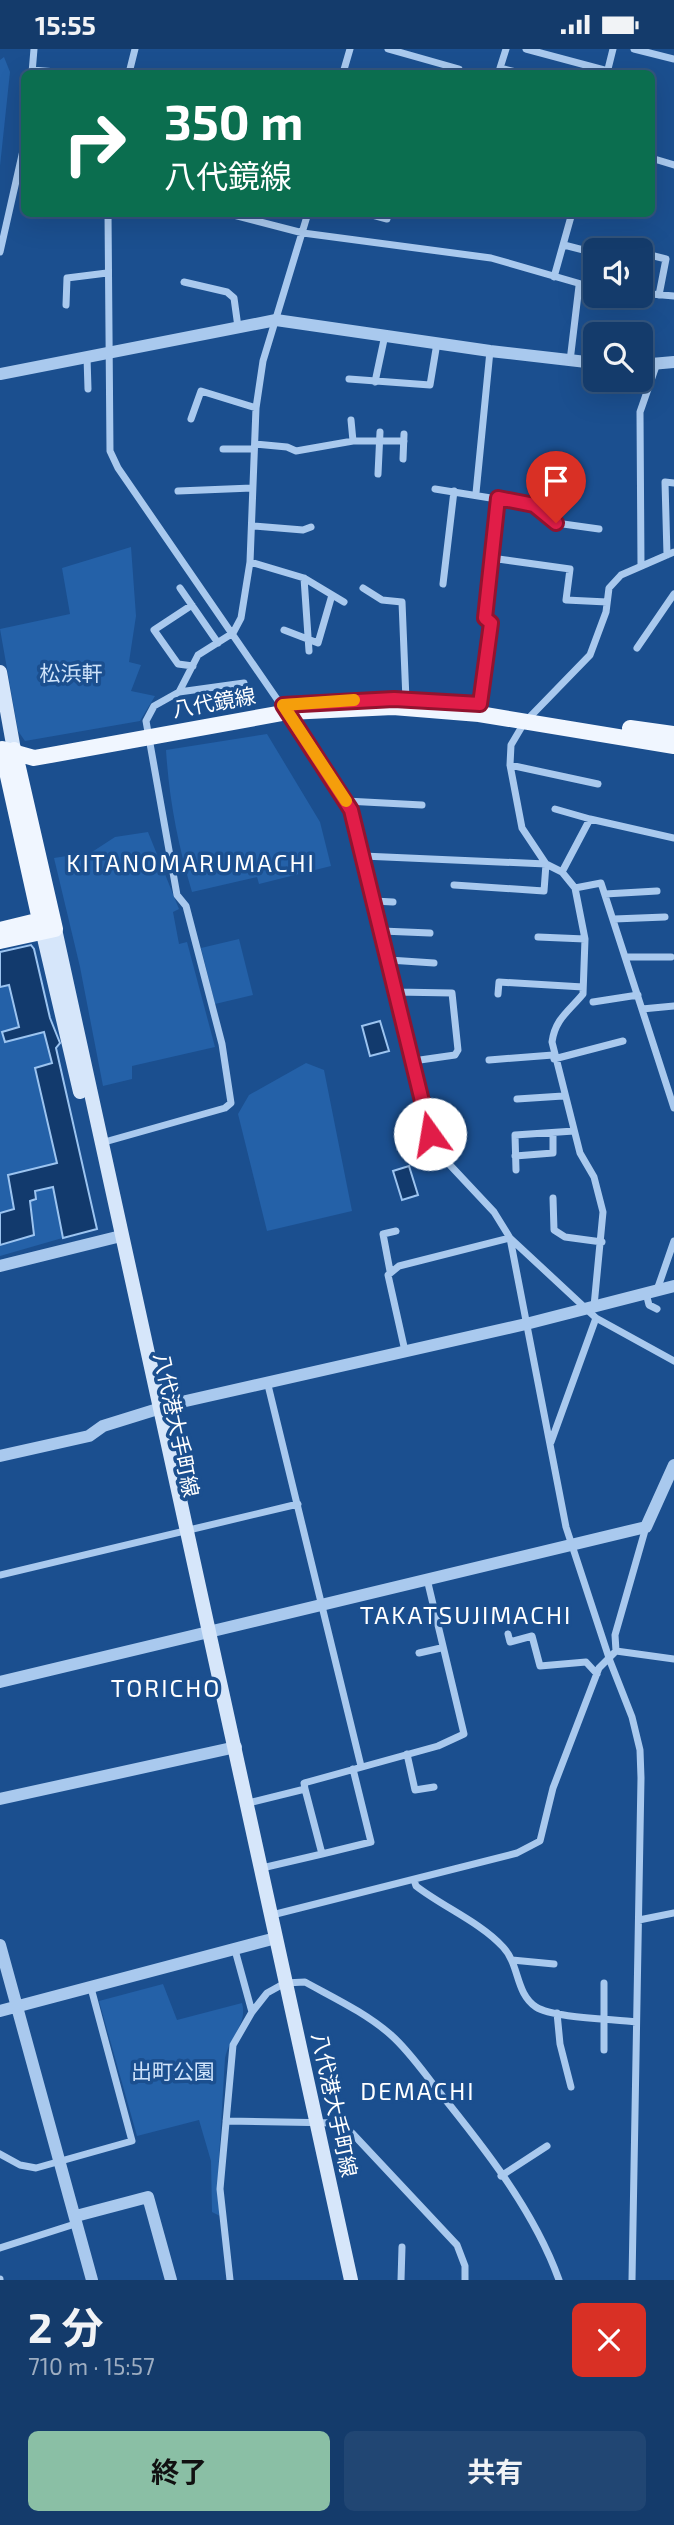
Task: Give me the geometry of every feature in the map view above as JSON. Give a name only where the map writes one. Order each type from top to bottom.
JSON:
[{"type":"main road","points":[[0,672],[4,746],[48,925]]},
{"type":"main road","name":"八代鏡線","points":[[4,746],[148,732],[286,708],[406,699],[480,704],[529,718],[674,746]]},
{"type":"main road","name":"八代鏡線","points":[[286,708],[393,707],[674,734]]},
{"type":"main road","points":[[0,930],[48,925]]},
{"type":"main road","points":[[0,941],[48,925]]},
{"type":"main road","name":"八代港大手町線","points":[[48,925],[100,1143],[117,1238]]},
{"type":"main road","name":"八代港大手町線","points":[[48,925],[267,1916],[276,1938]]},
{"type":"main road","name":"八代港大手町線","points":[[232,1748],[248,1803],[351,2280]]},
{"type":"street","points":[[32,70],[34,49]]},
{"type":"street","points":[[130,70],[135,49]]},
{"type":"street","points":[[346,70],[350,49]]},
{"type":"street","points":[[388,49],[459,69]]},
{"type":"street","points":[[506,49],[500,68],[508,70]]},
{"type":"street","points":[[526,49],[600,70]]},
{"type":"street","points":[[608,70],[613,49]]},
{"type":"street","points":[[634,49],[674,59]]},
{"type":"street","points":[[0,251],[21,159]]},
{"type":"street","points":[[655,159],[674,165]]},
{"type":"street","points":[[108,217],[107,353],[110,451],[286,708],[346,801],[363,856],[434,1148],[494,1212],[510,1238],[592,1311],[674,1361]]},
{"type":"street","points":[[241,217],[303,233],[491,258],[583,286]]},
{"type":"street","points":[[179,692],[198,655],[233,633],[248,589],[253,526],[256,408],[263,361],[307,217]]},
{"type":"street","points":[[380,217],[387,219]]},
{"type":"street","points":[[554,277],[570,217]]},
{"type":"street","points":[[564,245],[583,250]]},
{"type":"street","points":[[653,256],[666,259],[659,295]]},
{"type":"street","points":[[66,305],[67,274],[107,273]]},
{"type":"street","points":[[184,282],[227,292],[234,298],[237,327]]},
{"type":"street","points":[[570,361],[579,286]]},
{"type":"street","points":[[653,294],[674,296]]},
{"type":"street","points":[[0,374],[276,320],[583,362]]},
{"type":"street","points":[[375,382],[384,335]]},
{"type":"street","points":[[349,379],[430,385],[437,343]]},
{"type":"street","points":[[476,493],[491,351]]},
{"type":"street","points":[[87,358],[88,389]]},
{"type":"street","points":[[653,366],[674,362]]},
{"type":"street","points":[[641,566],[640,412],[656,366]]},
{"type":"street","points":[[191,419],[201,391],[256,408]]},
{"type":"street","points":[[351,420],[354,441]]},
{"type":"street","points":[[223,449],[255,446],[286,447],[296,451],[379,437],[404,437],[402,459]]},
{"type":"street","points":[[377,474],[379,437]]},
{"type":"street","points":[[454,885],[544,891],[546,864],[522,828],[510,765],[511,745],[529,718],[590,655],[606,612],[609,588],[621,575],[670,554],[665,482],[674,483]]},
{"type":"street","points":[[178,491],[252,488]]},
{"type":"street","points":[[435,489],[476,493],[534,505],[556,523],[599,529]]},
{"type":"street","points":[[443,584],[454,491]]},
{"type":"street","points":[[480,704],[491,623],[485,618],[498,498]]},
{"type":"street","points":[[253,526],[303,530],[311,527]]},
{"type":"street","points":[[491,558],[570,569],[566,600],[607,602]]},
{"type":"street","points":[[250,562],[304,578],[344,602]]},
{"type":"street","points":[[304,578],[309,651]]},
{"type":"street","points":[[363,587],[382,600],[402,602],[406,699]]},
{"type":"street","points":[[180,588],[218,643]]},
{"type":"street","points":[[638,648],[674,594]]},
{"type":"street","points":[[285,630],[318,643],[332,595]]},
{"type":"street","points":[[192,605],[154,630],[178,664],[193,666]]},
{"type":"street","points":[[100,1143],[225,1108],[231,1103],[222,1044],[186,906],[177,895],[146,721],[154,706],[179,692],[244,683]]},
{"type":"street","points":[[510,765],[598,784]]},
{"type":"street","points":[[346,801],[422,805]]},
{"type":"street","points":[[555,809],[674,838]]},
{"type":"street","points":[[562,872],[590,819]]},
{"type":"street","points":[[363,856],[546,864],[562,872],[575,888],[585,939],[583,994],[554,1028],[554,1057],[580,1153],[594,1177],[603,1212],[592,1311],[550,1444]]},
{"type":"street","points":[[575,888],[601,883],[674,1108]]},
{"type":"street","points":[[604,894],[657,891]]},
{"type":"street","points":[[374,901],[393,902]]},
{"type":"street","points":[[614,919],[665,917]]},
{"type":"street","points":[[382,931],[430,933]]},
{"type":"street","points":[[538,937],[585,939]]},
{"type":"street","points":[[626,957],[671,957]]},
{"type":"street","points":[[389,960],[434,963]]},
{"type":"street","points":[[498,994],[499,982],[583,987]]},
{"type":"street","points":[[396,992],[452,993],[458,1050],[455,1055],[413,1061]]},
{"type":"street","points":[[593,1002],[638,995]]},
{"type":"street","points":[[642,1009],[674,1006]]},
{"type":"street","points":[[489,1060],[554,1057],[623,1041]]},
{"type":"street","points":[[517,1099],[563,1096]]},
{"type":"street","points":[[516,1170],[515,1135],[574,1131]]},
{"type":"street","points":[[515,1156],[553,1153],[552,1133]]},
{"type":"street","points":[[552,1198],[554,1230],[565,1237],[601,1241]]},
{"type":"street","points":[[396,1231],[383,1234],[390,1271],[388,1275],[405,1351]]},
{"type":"street","points":[[0,1266],[117,1238]]},
{"type":"street","points":[[390,1271],[399,1266],[510,1238]]},
{"type":"street","points":[[510,1238],[571,1546],[632,1717],[640,1750],[632,2280]]},
{"type":"street","points":[[657,1309],[649,1305],[651,1292],[674,1241]]},
{"type":"street","points":[[0,1456],[89,1436],[103,1426],[157,1409],[267,1381],[592,1311],[674,1286]]},
{"type":"street","points":[[262,1868],[370,1842],[323,1605],[267,1381]]},
{"type":"street","points":[[272,1915],[517,1853],[540,1841],[553,1789],[597,1674],[616,1651],[615,1635],[646,1527],[674,1465]]},
{"type":"street","points":[[0,1575],[298,1504]]},
{"type":"street","points":[[0,1682],[646,1527]]},
{"type":"street","points":[[322,1854],[304,1783],[438,1746],[464,1734],[441,1648],[427,1579]]},
{"type":"street","points":[[510,1642],[532,1636],[540,1666],[586,1662],[597,1674]]},
{"type":"street","points":[[419,1653],[441,1648]]},
{"type":"street","points":[[616,1651],[674,1658]]},
{"type":"street","points":[[0,1799],[232,1748]]},
{"type":"street","points":[[407,1754],[415,1790],[434,1787]]},
{"type":"street","points":[[248,1803],[305,1789]]},
{"type":"street","points":[[414,1880],[416,1885],[444,1907],[485,1932],[505,1948],[524,1996],[538,2008],[557,2013],[636,2022]]},
{"type":"street","points":[[639,1920],[674,1913]]},
{"type":"street","points":[[0,2011],[276,1938]]},
{"type":"street","points":[[0,1945],[62,2161],[92,2280]]},
{"type":"street","points":[[235,1950],[252,2012]]},
{"type":"street","points":[[512,1960],[554,1964]]},
{"type":"street","points":[[230,2280],[220,2189],[233,2045],[252,2012],[267,1993],[285,1983],[305,1982],[391,2035],[455,2110],[544,2242],[559,2280]]},
{"type":"street","points":[[604,1983],[604,2050]]},
{"type":"street","points":[[0,2154],[30,2168],[132,2141],[91,1988]]},
{"type":"street","points":[[557,2013],[560,2044],[571,2087]]},
{"type":"street","points":[[226,2121],[337,2123],[352,2133],[457,2245],[465,2266],[465,2280]]},
{"type":"street","points":[[501,2176],[547,2146]]},
{"type":"street","points":[[0,2248],[148,2197],[171,2280]]},
{"type":"street","points":[[401,2280],[402,2247]]},
{"type":"green space","points":[[4,57],[10,72],[0,166],[0,60]]},
{"type":"green space","name":"松浜軒","points":[[131,547],[136,616],[129,662],[141,665],[131,691],[155,696],[140,721],[25,741],[18,731],[0,629],[70,614],[62,568]]},
{"type":"green space","points":[[267,734],[320,822],[331,866],[259,884],[257,877],[192,892],[175,822],[166,750]]},
{"type":"green space","points":[[148,832],[179,909],[173,912],[179,944],[187,942],[215,1047],[132,1066],[132,1079],[103,1086],[80,967],[54,858],[92,852],[115,837]]},
{"type":"green space","points":[[239,939],[253,995],[215,1004],[201,948]]},
{"type":"green space","points":[[34,949],[97,1228],[0,1256],[0,952]]},
{"type":"green space","points":[[306,1063],[324,1070],[352,1211],[267,1231],[238,1114],[249,1095]]},
{"type":"green space","name":"出町公園","points":[[163,1984],[177,2020],[242,2003],[242,2018],[225,2058],[217,2191],[220,2216],[212,2212],[211,2161],[199,2120],[137,2136],[99,2001]]},
{"type":"shaded area","points":[[31,945],[50,1018],[60,1043],[56,1048],[97,1229],[63,1238],[53,1187],[35,1191],[36,1199],[30,1201],[34,1235],[0,1245],[0,1213],[14,1209],[8,1175],[57,1163],[35,1068],[52,1063],[44,1032],[5,1042],[2,1032],[19,1027],[9,985],[0,987],[0,952]]},
{"type":"shaded area","points":[[380,1021],[389,1051],[370,1056],[362,1026]]},
{"type":"shaded area","points":[[409,1166],[418,1195],[402,1200],[393,1171]]},
{"type":"slow traffic","points":[[346,801],[283,705],[354,700]]},
{"type":"district","name":"KITANOMARUMACHI","points":[[191,864]]},
{"type":"district","name":"TAKATSUJIMACHI","points":[[466,1616]]},
{"type":"district","name":"TORICHO","points":[[166,1689]]},
{"type":"district","name":"DEMACHI","points":[[418,2092]]},
{"type":"route","points":[[430,1134],[351,810],[283,705],[394,699],[480,704],[491,623],[485,618],[498,498],[534,505],[556,523]]}]
